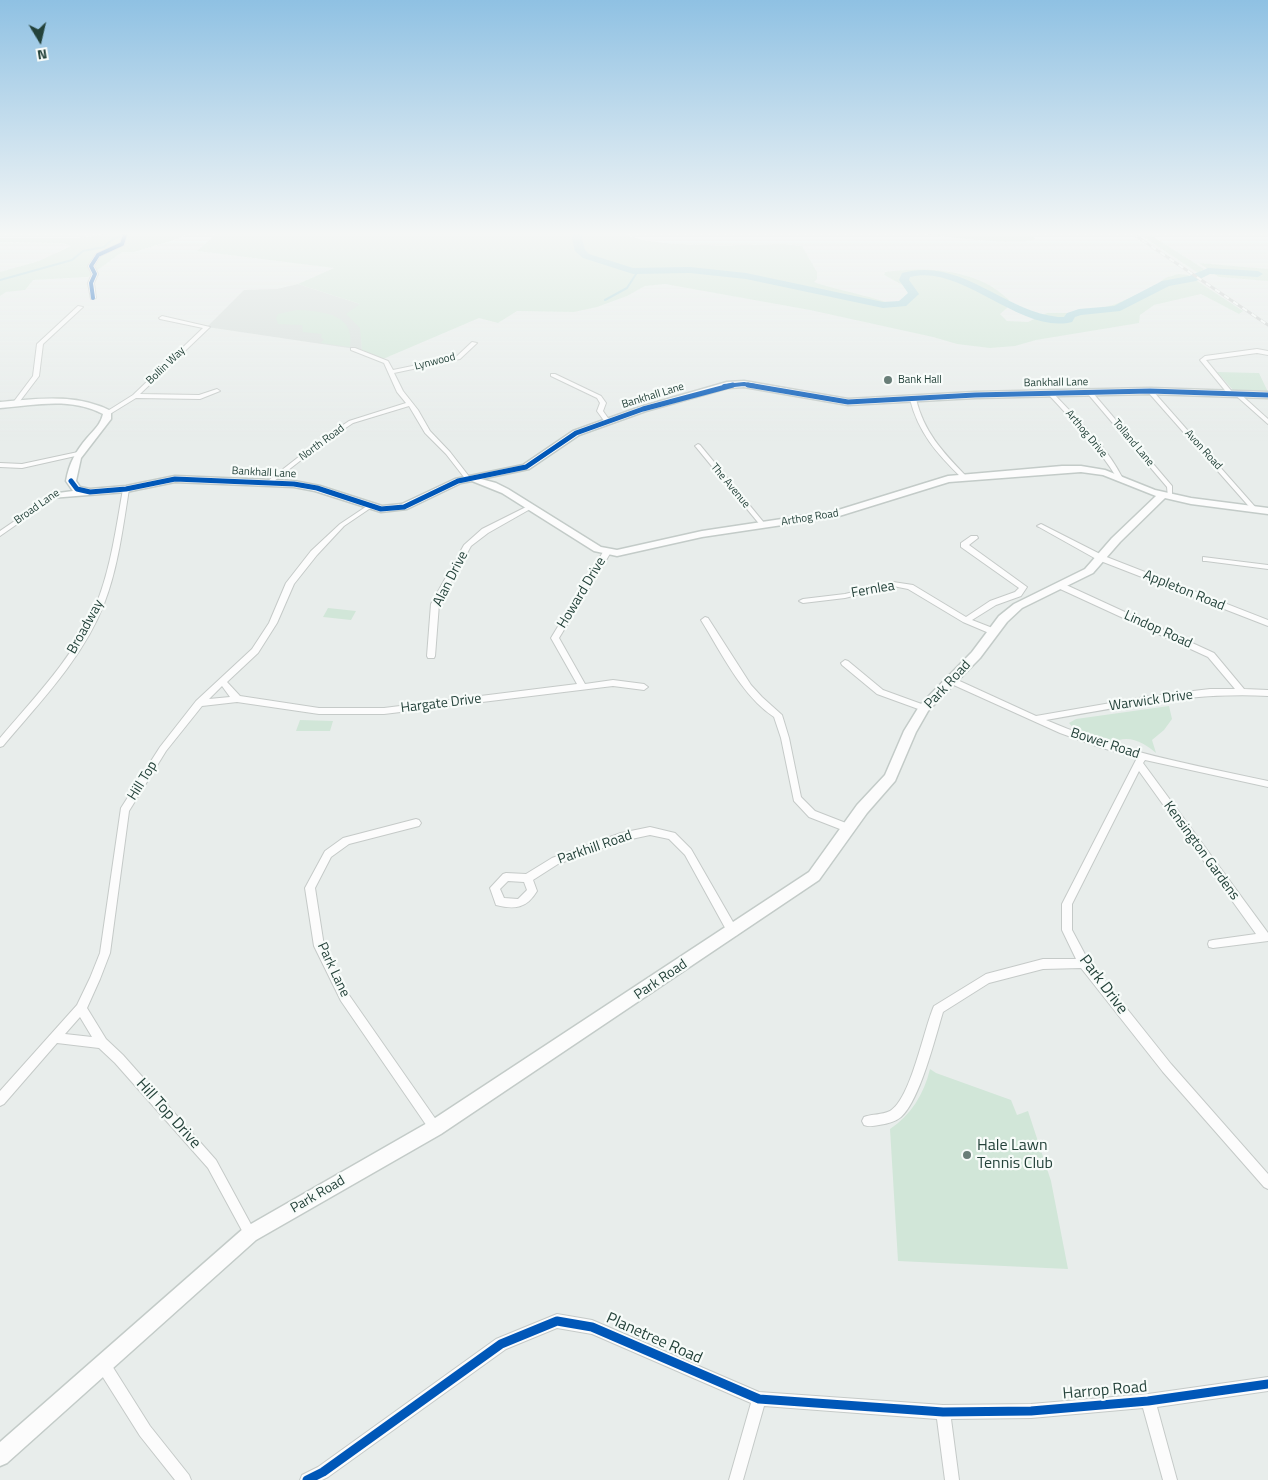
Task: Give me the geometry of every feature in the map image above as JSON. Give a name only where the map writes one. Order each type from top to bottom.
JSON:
[{"type":"street","points":[[15,404],[36,376],[40,344],[80,307]]},
{"type":"street","name":"Bollin Way","points":[[108,412],[135,396],[207,326],[162,318]]},
{"type":"street","name":"Lynwood","points":[[392,372],[458,358],[474,343]]},
{"type":"street","points":[[353,349],[386,362],[400,392],[410,404],[427,432],[448,453],[469,480],[493,485],[598,549],[607,552]]},
{"type":"street","points":[[1268,353],[1256,351],[1205,358],[1203,360],[1233,393],[1268,422]]},
{"type":"street","points":[[553,374],[600,397],[603,404],[600,411],[607,421]]},
{"type":"street","name":"Bankhall Lane","points":[[54,496],[126,488],[175,479],[203,479],[294,484],[317,488],[381,509],[404,507],[417,503],[448,484],[526,467],[576,433],[607,421],[727,385],[744,384],[848,402],[1050,393],[1150,391],[1268,395]]},
{"type":"street","name":"Bollin Way","points":[[135,396],[193,397],[206,396],[217,391]]},
{"type":"street","name":"Avon Road","points":[[1150,391],[1255,510]]},
{"type":"street","name":"Tolland Lane","points":[[1090,392],[1170,487],[1166,496]]},
{"type":"street","name":"Arthog Drive","points":[[1050,393],[1085,432],[1115,470],[1118,477]]},
{"type":"street","points":[[913,399],[916,412],[933,446],[963,476]]},
{"type":"street","points":[[0,404],[73,402],[91,405],[108,412]]},
{"type":"street","name":"North Road","points":[[267,484],[321,442],[352,422],[410,404]]},
{"type":"street","name":"Broad Lane","points":[[0,534],[71,482],[73,466],[78,454],[107,420],[108,412]]},
{"type":"street","name":"The Avenue","points":[[698,446],[763,525]]},
{"type":"street","points":[[0,465],[22,466],[78,454]]},
{"type":"street","name":"Arthog Road","points":[[607,552],[617,553],[702,534],[849,511],[921,486],[963,476],[1072,469],[1091,470],[1118,477],[1166,496]]},
{"type":"street","points":[[71,482],[78,489],[90,492]]},
{"type":"street","name":"Broadway","points":[[0,744],[75,650],[99,606],[111,571],[126,488]]},
{"type":"street","points":[[1166,496],[1268,511]]},
{"type":"street","name":"Park Road","points":[[0,1456],[104,1366],[250,1234],[435,1128],[733,932],[814,876],[862,809],[890,778],[910,731],[924,708],[976,655],[992,632],[1018,606],[1062,586],[1088,571],[1116,540],[1166,496]]},
{"type":"street","name":"Hill Top","points":[[0,1100],[81,1008],[105,953],[124,811],[163,749],[199,703],[255,651],[273,623],[290,583],[314,553],[342,525],[370,506]]},
{"type":"street","name":"Alan Drive","points":[[431,656],[435,604],[468,545],[485,531],[530,507]]},
{"type":"street","name":"Appleton Road","points":[[1041,526],[1101,558],[1268,623]]},
{"type":"street","points":[[966,620],[993,603],[1018,594],[1023,587],[964,545],[974,538]]},
{"type":"street","name":"Howard Drive","points":[[583,687],[555,638],[607,552]]},
{"type":"street","points":[[1206,559],[1268,567]]},
{"type":"street","name":"Fernlea","points":[[803,601],[845,596],[894,584],[910,586],[966,620],[992,632]]},
{"type":"street","name":"Lindop Road","points":[[1062,586],[1211,655],[1241,691]]},
{"type":"street","points":[[705,620],[748,687],[772,712],[778,715],[785,738],[797,798],[812,814],[848,828]]},
{"type":"street","points":[[845,663],[880,692],[924,708]]},
{"type":"street","name":"Bower Road","points":[[950,680],[1035,719],[1140,760],[1268,784]]},
{"type":"street","points":[[223,682],[237,699]]},
{"type":"street","name":"Hargate Drive","points":[[199,703],[237,699],[319,710],[384,711],[614,683],[644,688]]},
{"type":"street","name":"Warwick Drive","points":[[1035,719],[1188,695],[1241,691],[1268,693]]},
{"type":"street","name":"Kensington Gardens","points":[[1140,760],[1266,937],[1213,944]]},
{"type":"street","name":"Park Drive","points":[[1140,760],[1067,904],[1067,930],[1084,963],[1167,1068],[1268,1183]]},
{"type":"street","name":"Park Lane","points":[[416,823],[346,841],[328,854],[310,888],[319,946],[345,998],[435,1128]]},
{"type":"street","name":"Parkhill Road","points":[[526,878],[555,861],[621,837],[650,831],[672,836],[688,852],[733,932]]},
{"type":"street","points":[[868,1121],[886,1118],[899,1112],[918,1074],[938,1009],[986,979],[1043,964],[1084,963]]},
{"type":"street","name":"Hill Top Drive","points":[[81,1008],[102,1043],[212,1164],[250,1234]]},
{"type":"street","points":[[54,1038],[102,1043]]},
{"type":"street","name":"Planetree Road","points":[[307,1480],[323,1472],[501,1344],[557,1320],[592,1327],[759,1400],[943,1412]]},
{"type":"street","points":[[104,1366],[145,1431],[184,1480]]},
{"type":"street","name":"Harrop Road","points":[[943,1412],[1031,1411],[1148,1401],[1268,1384]]},
{"type":"street","points":[[736,1480],[759,1400]]},
{"type":"street","points":[[1148,1401],[1170,1480]]},
{"type":"street","points":[[943,1412],[952,1480]]},
{"type":"shaded area","points":[[231,303],[357,303],[360,304],[362,350],[207,327]]},
{"type":"green space","points":[[357,303],[608,303],[574,312],[517,311],[498,323],[479,318],[383,359],[362,350],[360,328],[346,314],[360,304]]},
{"type":"green space","points":[[771,303],[890,303],[894,306],[900,303],[1008,303],[1007,308],[1000,314],[1007,321],[1028,322],[1047,313],[1084,313],[1118,303],[1162,303],[1154,305],[1140,315],[1139,323],[1036,340],[1015,346],[990,348],[957,344],[810,310]]},
{"type":"green space","points":[[1218,303],[1231,303],[1243,311],[1239,314]]},
{"type":"green space","points":[[297,310],[326,313],[335,316],[348,327],[350,347],[321,343],[324,339],[321,338],[322,334],[303,332],[302,325],[278,324],[276,318],[278,314]]},
{"type":"green space","points":[[1217,372],[1259,373],[1268,392],[1233,390]]},
{"type":"green space","points":[[328,608],[356,611],[351,620],[323,617]]},
{"type":"green space","points":[[1169,706],[1172,719],[1164,730],[1152,740],[1156,753],[1144,744],[1134,740],[1124,739],[1115,743],[1102,741],[1082,733],[1069,723],[1076,719]]},
{"type":"green space","points":[[300,720],[333,721],[330,731],[296,731]]},
{"type":"green space","name":"Hale Lawn Tennis Club","points":[[930,1069],[936,1073],[1011,1100],[1017,1115],[1028,1111],[1051,1181],[1068,1269],[898,1261],[890,1129],[916,1103]]},
{"type":"waterway","points":[[874,303],[883,305],[903,303]]},
{"type":"waterway","points":[[1006,303],[1058,321],[1068,320],[1071,315],[1079,312],[1116,309],[1127,303]]},
{"type":"railway","points":[[1235,303],[1268,325]]},
{"type":"cycle path","points":[[71,481],[77,489],[90,492],[126,489],[175,479],[294,484],[317,488],[381,509],[404,507],[458,481],[526,467],[576,433],[643,409],[727,385],[744,384],[848,402],[975,395],[1150,391],[1268,395]]},
{"type":"cycle path","points":[[307,1480],[323,1472],[501,1344],[557,1321],[592,1327],[759,1399],[943,1412],[1031,1411],[1148,1401],[1268,1384]]},
{"type":"place","name":"Bank Hall","points":[[888,380]]},
{"type":"place","name":"Hale Lawn Tennis Club","points":[[967,1155]]}]
